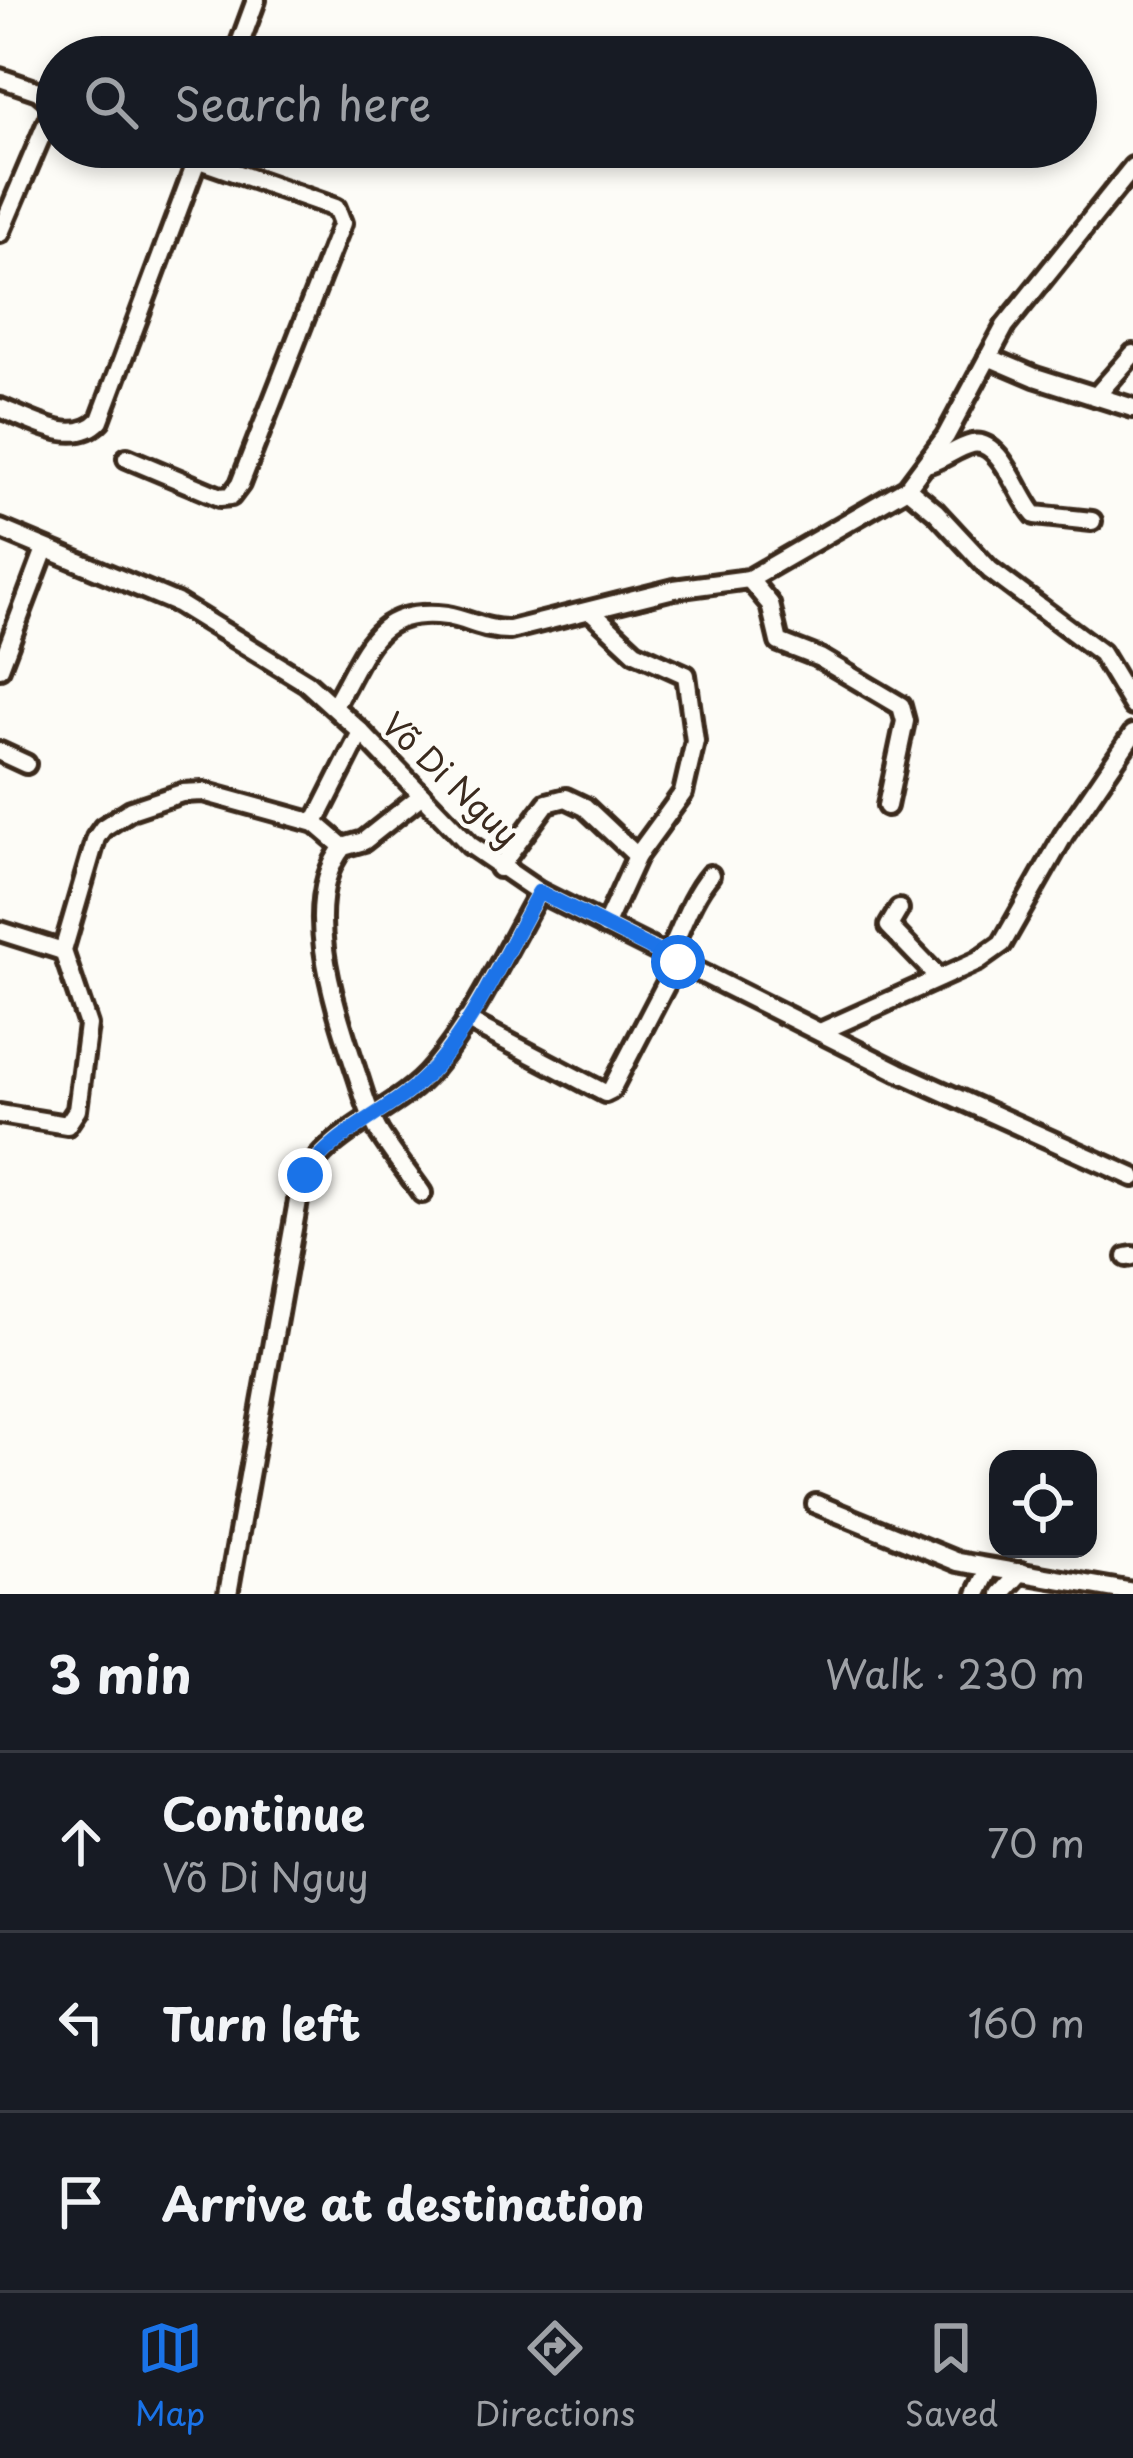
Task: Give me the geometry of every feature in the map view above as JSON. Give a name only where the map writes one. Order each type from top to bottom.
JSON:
[{"type":"street","points":[[243,36],[256,0]]},
{"type":"street","points":[[0,78],[36,91]]},
{"type":"street","points":[[0,233],[36,151]]},
{"type":"street","points":[[334,706],[379,630],[394,619],[445,616],[502,631],[674,589],[749,579],[907,488],[946,436],[1016,312],[1133,167]]},
{"type":"street","points":[[0,408],[75,434],[100,420],[194,168]]},
{"type":"street","points":[[127,458],[220,497],[231,496],[240,484],[342,223],[336,208],[235,168]]},
{"type":"street","points":[[1096,396],[1133,354]]},
{"type":"street","points":[[988,357],[1133,409]]},
{"type":"street","points":[[926,464],[974,443],[983,444],[1004,463],[1035,515],[1092,521]]},
{"type":"street","points":[[907,488],[990,569],[1101,652],[1133,706]]},
{"type":"street","name":"Võ Di Nguy","points":[[0,530],[193,612],[291,672],[361,732],[470,845],[539,892],[899,1072],[1133,1178]]},
{"type":"street","points":[[0,668],[46,549]]},
{"type":"street","points":[[749,579],[770,604],[779,642],[820,658],[902,706],[904,721],[887,806]]},
{"type":"street","points":[[592,612],[635,652],[688,680],[695,741],[676,806],[637,856],[605,926]]},
{"type":"street","points":[[315,823],[361,732]]},
{"type":"street","points":[[820,1032],[988,957],[1002,944],[1072,821],[1133,734]]},
{"type":"street","points":[[0,752],[26,764]]},
{"type":"street","points":[[0,1114],[67,1125],[75,1116],[88,1025],[63,952],[96,838],[110,820],[182,793],[202,792],[315,823],[344,847]]},
{"type":"street","points":[[422,795],[364,841],[344,847],[327,874],[323,898],[326,968],[371,1116],[422,1193]]},
{"type":"street","points":[[499,868],[547,803],[566,798],[585,807],[637,856]]},
{"type":"street","points":[[466,1020],[605,1094],[673,959],[692,897],[710,875]]},
{"type":"street","points":[[228,1594],[299,1190],[317,1158],[424,1078],[466,1020],[539,892]]},
{"type":"street","points":[[899,909],[891,929],[939,978]]},
{"type":"street","points":[[0,932],[63,952]]},
{"type":"street","points":[[816,1504],[958,1562],[1133,1592]]},
{"type":"street","points":[[977,1594],[988,1569]]},
{"type":"street","points":[[1001,1594],[1022,1573]]},
{"type":"route","points":[[305,1175],[328,1147],[433,1069],[539,892],[678,962]]}]
